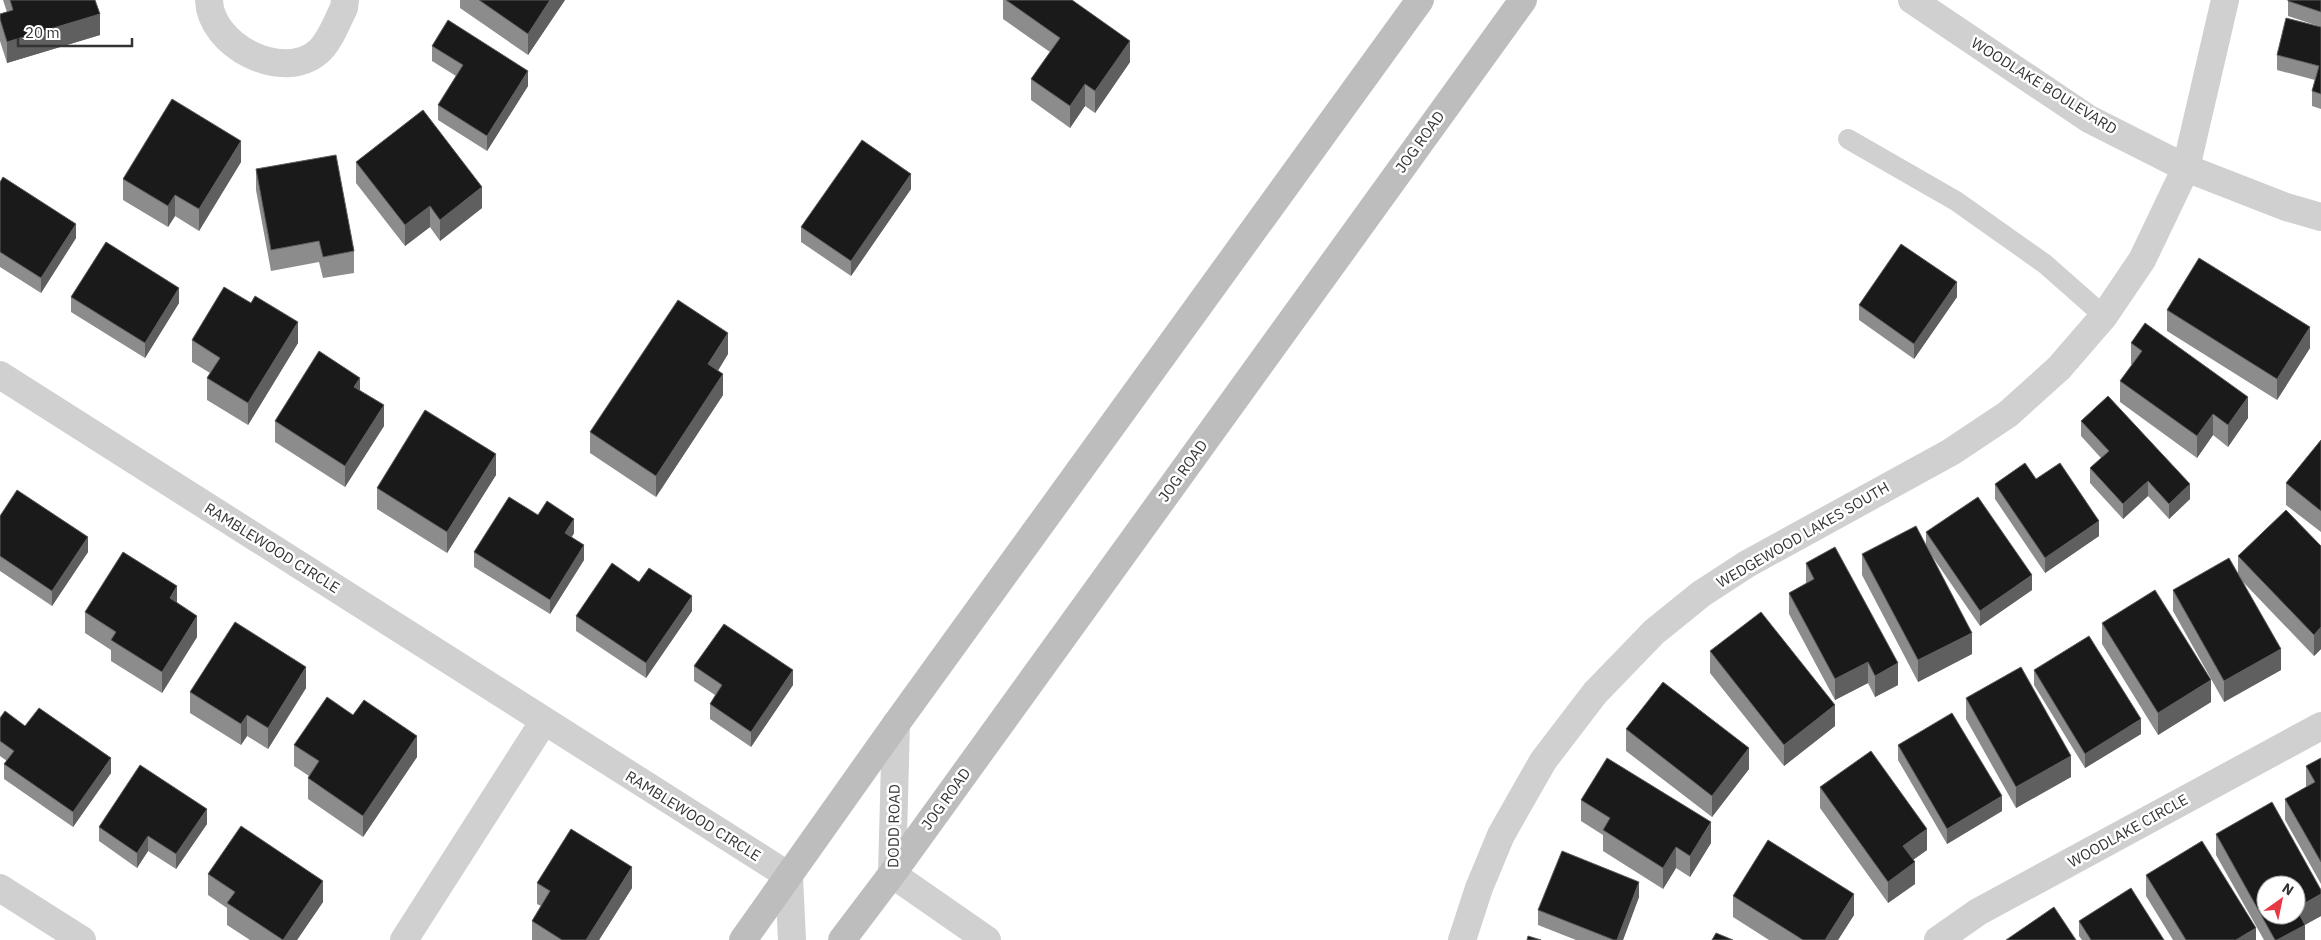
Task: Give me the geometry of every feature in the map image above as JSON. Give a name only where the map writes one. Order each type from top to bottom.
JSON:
[{"type":"main road","points":[[744,940],[896,724],[1420,0]]},
{"type":"main road","name":"JOG ROAD","points":[[842,940],[892,874],[1523,0]]},
{"type":"street","points":[[209,0],[209,10],[218,28],[233,42],[252,56],[269,62],[289,63],[305,59],[319,51],[344,8],[345,0]]},
{"type":"street","name":"WOODLAKE BOULEVARD","points":[[1912,0],[2090,118],[2186,168],[2286,207],[2321,217]]},
{"type":"street","name":"WEDGEWOOD LAKES SOUTH","points":[[1462,940],[1479,888],[1501,836],[1543,762],[1594,693],[1654,632],[1701,594],[1747,564],[1951,452],[2008,414],[2059,368],[2104,316],[2142,260],[2186,168],[2225,0]]},
{"type":"street","name":"RAMBLEWOOD CIRCLE","points":[[0,375],[789,876]]},
{"type":"street","points":[[404,940],[544,721]]},
{"type":"street","name":"DODD ROAD","points":[[896,724],[892,874],[987,940]]},
{"type":"street","name":"WOODLAKE CIRCLE","points":[[1938,940],[1978,912],[2321,726]]},
{"type":"street","points":[[789,876],[792,940]]},
{"type":"street","points":[[0,888],[82,940]]},
{"type":"lane","points":[[1848,140],[1956,201],[2045,264],[2104,316]]},
{"type":"building","points":[[10,0],[95,0],[100,14],[7,42],[0,14],[13,10]]},
{"type":"building","points":[[479,0],[550,0],[528,34]]},
{"type":"building","points":[[1006,0],[1072,0],[1130,41],[1095,91],[1085,84],[1070,106],[1031,79],[1060,38]]},
{"type":"building","points":[[2321,0],[2321,12],[2288,1]]},
{"type":"building","points":[[2286,18],[2321,27],[2321,94],[2312,91],[2319,66],[2277,55]]},
{"type":"building","points":[[448,20],[528,71],[487,136],[438,105],[463,65],[432,46]]},
{"type":"building","points":[[172,99],[241,141],[199,209],[175,195],[168,206],[123,179]]},
{"type":"building","points":[[423,110],[482,187],[440,220],[430,206],[405,225],[356,162]]},
{"type":"building","points":[[862,140],[911,174],[851,261],[801,227]]},
{"type":"building","points":[[336,155],[354,251],[323,257],[319,241],[271,250],[256,169]]},
{"type":"building","points":[[3,177],[76,224],[41,278],[0,252],[0,182]]},
{"type":"building","points":[[106,242],[179,288],[145,343],[71,297]]},
{"type":"building","points":[[1901,244],[1957,282],[1914,344],[1859,305]]},
{"type":"building","points":[[2199,258],[2310,327],[2277,379],[2167,310]]},
{"type":"building","points":[[224,287],[251,303],[255,296],[298,322],[248,403],[207,378],[220,358],[192,340]]},
{"type":"building","points":[[678,300],[728,333],[708,364],[723,374],[656,476],[590,432]]},
{"type":"building","points":[[2145,323],[2248,397],[2228,425],[2213,414],[2197,436],[2120,381],[2142,351],[2131,343]]},
{"type":"building","points":[[319,351],[360,378],[354,387],[384,405],[345,466],[275,421]]},
{"type":"building","points":[[2108,396],[2190,484],[2169,504],[2148,481],[2123,504],[2090,468],[2109,451],[2081,421]]},
{"type":"building","points":[[425,410],[496,454],[447,532],[377,488]]},
{"type":"building","points":[[2321,440],[2321,511],[2286,483]]},
{"type":"building","points":[[2025,463],[2036,479],[2060,463],[2099,521],[2045,558],[1995,484]]},
{"type":"building","points":[[17,490],[88,537],[52,591],[0,556],[0,516]]},
{"type":"building","points":[[509,497],[538,515],[547,501],[574,519],[565,533],[584,545],[550,600],[474,552]]},
{"type":"building","points":[[1978,497],[2032,575],[1980,611],[1926,532]]},
{"type":"building","points":[[2286,510],[2321,546],[2321,627],[2314,635],[2238,556]]},
{"type":"building","points":[[1916,526],[1972,633],[1918,660],[1862,554]]},
{"type":"building","points":[[1835,547],[1898,663],[1875,676],[1868,662],[1835,679],[1789,593],[1814,579],[1806,563]]},
{"type":"building","points":[[123,552],[177,586],[170,598],[197,616],[162,672],[111,640],[116,632],[85,612]]},
{"type":"building","points":[[2229,558],[2281,649],[2224,681],[2173,590]]},
{"type":"building","points":[[612,563],[639,582],[649,568],[692,596],[646,663],[576,616]]},
{"type":"building","points":[[2155,590],[2211,680],[2158,713],[2102,623]]},
{"type":"building","points":[[1761,612],[1835,705],[1784,745],[1710,651]]},
{"type":"building","points":[[235,622],[306,667],[268,728],[247,715],[241,724],[190,692]]},
{"type":"building","points":[[724,624],[793,670],[751,732],[710,704],[722,685],[694,666]]},
{"type":"building","points":[[2089,636],[2141,719],[2085,754],[2034,670]]},
{"type":"building","points":[[2021,667],[2071,756],[2016,787],[1966,698]]},
{"type":"building","points":[[1663,682],[1749,748],[1712,796],[1626,729]]},
{"type":"building","points":[[327,697],[353,715],[364,700],[417,736],[363,816],[308,778],[319,761],[294,745]]},
{"type":"building","points":[[39,708],[111,758],[73,812],[4,764],[14,751],[0,741],[0,718],[5,711],[25,726]]},
{"type":"building","points":[[1952,713],[2002,796],[1947,829],[1898,745]]},
{"type":"building","points":[[1871,751],[1927,829],[1903,846],[1915,862],[1888,882],[1820,787]]},
{"type":"building","points":[[1607,758],[1711,822],[1690,856],[1676,847],[1663,868],[1603,830],[1610,818],[1581,800]]},
{"type":"building","points":[[2321,758],[2321,862],[2285,799],[2315,782],[2306,766]]},
{"type":"building","points":[[140,765],[207,809],[176,854],[148,836],[137,853],[99,827]]},
{"type":"building","points":[[2272,802],[2321,890],[2321,894],[2306,902],[2306,875],[2256,875],[2256,906],[2216,834]]},
{"type":"building","points":[[241,826],[323,881],[283,940],[227,903],[235,892],[208,874]]},
{"type":"building","points":[[571,829],[632,867],[586,940],[562,940],[532,921],[550,891],[537,883]]},
{"type":"building","points":[[1768,840],[1854,894],[1825,940],[1803,940],[1733,896]]},
{"type":"building","points":[[2202,841],[2256,928],[2236,940],[2186,940],[2146,875]]},
{"type":"building","points":[[1562,851],[1639,882],[1617,940],[1538,910]]},
{"type":"building","points":[[2131,888],[2164,940],[2091,940],[2079,921]]},
{"type":"building","points":[[2054,907],[2076,940],[2006,940]]},
{"type":"building","points":[[2267,925],[2305,925],[2277,940],[2275,940]]},
{"type":"building","points":[[1716,933],[1733,940],[1712,940]]},
{"type":"building","points":[[1528,936],[1541,940],[1527,940]]}]
